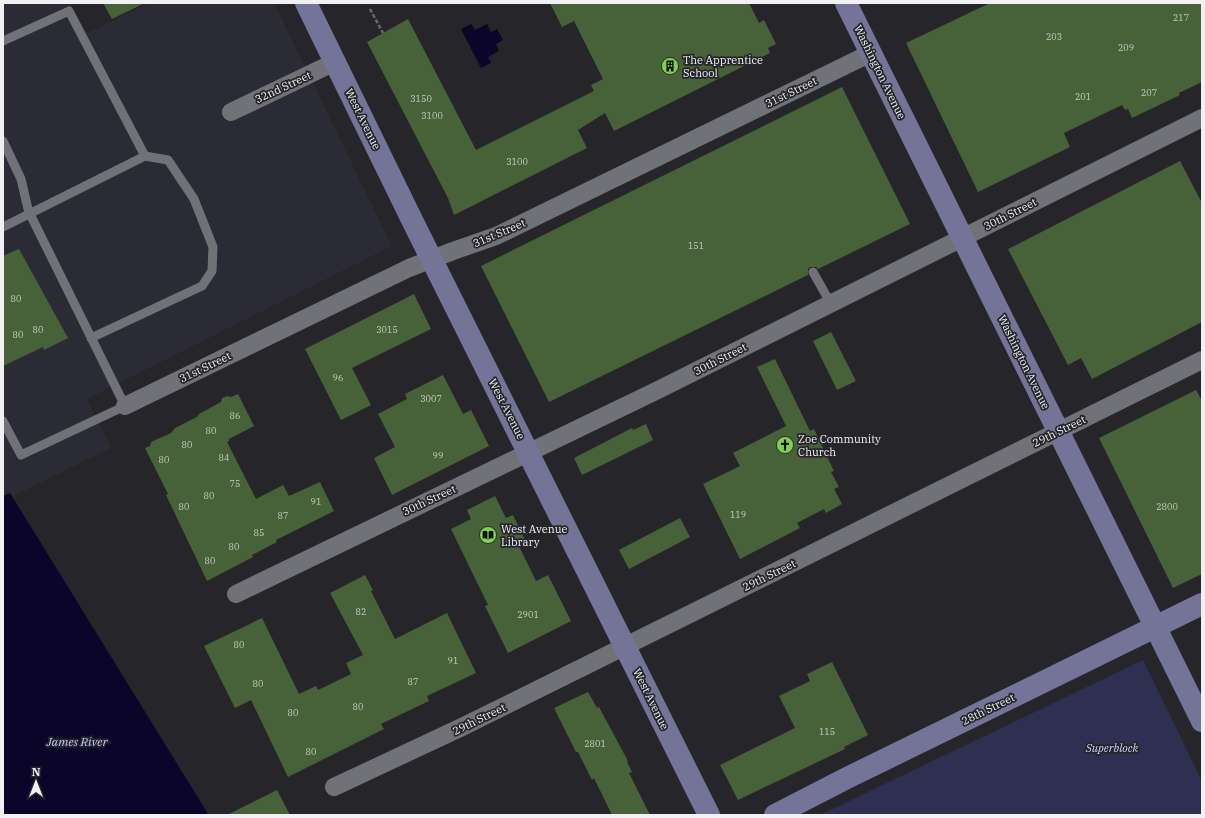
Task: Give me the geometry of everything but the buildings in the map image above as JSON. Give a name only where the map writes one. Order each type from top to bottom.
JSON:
[{"type":"street","name":"West Avenue","points":[[306,3],[709,815]]},
{"type":"street","name":"Washington Avenue","points":[[846,3],[1202,721]]},
{"type":"street","name":"31st Street","points":[[125,406],[409,268],[496,236],[871,53]]},
{"type":"street","name":"32nd Street","points":[[231,112],[335,62]]},
{"type":"street","name":"30th Street","points":[[236,594],[658,390],[1202,118]]},
{"type":"street","name":"29th Street","points":[[334,787],[462,727],[1202,360]]},
{"type":"street","name":"28th Street","points":[[775,815],[1202,604]]},
{"type":"lane","points":[[3,41],[69,10],[145,156]]},
{"type":"lane","points":[[3,141],[21,179],[28,210],[125,406],[21,455],[3,421]]},
{"type":"lane","points":[[3,227],[145,156],[168,160],[194,199],[213,247],[212,271],[202,286],[91,338]]},
{"type":"lane","points":[[813,272],[831,304]]},
{"type":"path","points":[[370,9],[383,33]]},
{"type":"shaded area","points":[[3,3],[70,3],[85,34],[146,5],[146,3],[274,3],[392,246],[87,399],[111,448],[3,501]]},
{"type":"green space","name":"Superblock","points":[[1143,660],[1202,781],[1202,815],[820,815]]},
{"type":"water","points":[[471,24],[475,30],[487,24],[491,32],[497,29],[503,40],[496,44],[499,51],[488,57],[491,63],[481,68],[461,29]]},
{"type":"water","name":"James River","points":[[10,493],[208,815],[3,815],[3,496]]},
{"type":"place","name":"The Apprentice School","points":[[670,66]]},
{"type":"place","name":"Zoe Community Church","points":[[785,445]]},
{"type":"place","name":"West Avenue Library","points":[[488,535]]}]
